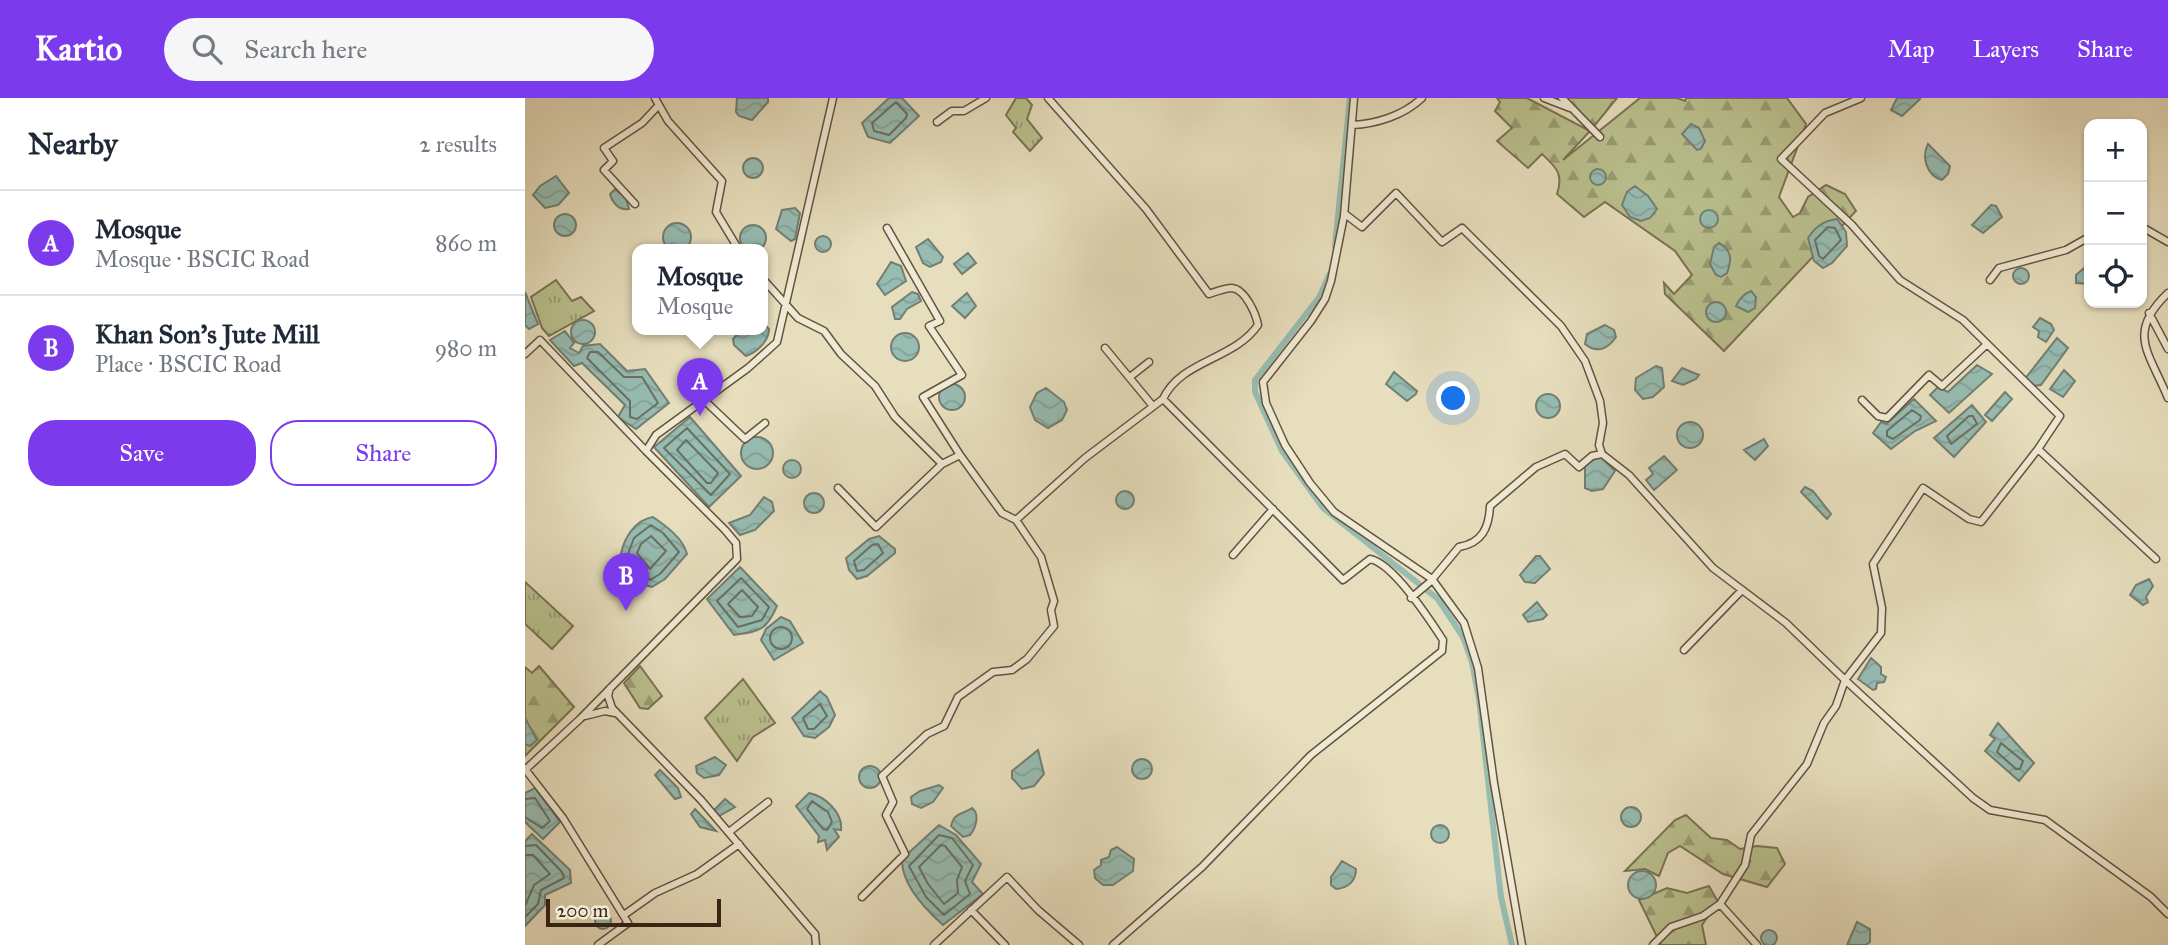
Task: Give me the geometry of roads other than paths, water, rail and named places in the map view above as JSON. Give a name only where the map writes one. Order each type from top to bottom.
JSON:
[{"type":"street","points":[[655,98],[658,106],[719,175],[723,186],[715,204],[716,212],[735,244]]},
{"type":"street","points":[[646,451],[656,435],[748,368],[777,342],[833,98]]},
{"type":"street","points":[[937,122],[952,111],[964,111],[986,98]]},
{"type":"street","points":[[1016,520],[1085,458],[1163,399],[1169,387],[1190,370],[1244,342],[1258,325],[1252,307],[1238,291],[1232,288],[1209,294],[1146,209],[1048,98]]},
{"type":"street","points":[[1354,98],[1345,214],[1337,262],[1325,299],[1263,382],[1266,403],[1285,445],[1310,483],[1334,512],[1431,580],[1464,623],[1478,668],[1494,783],[1523,945]]},
{"type":"street","points":[[1352,125],[1366,124],[1398,114],[1410,109],[1422,98]]},
{"type":"street","points":[[1544,98],[1572,109]]},
{"type":"street","points":[[1562,98],[1600,137]]},
{"type":"street","points":[[1653,945],[1671,928],[1703,916],[1720,904],[1745,865],[1751,835],[1807,764],[1824,723],[1836,706],[1845,680],[1881,633],[1881,608],[1873,564],[1923,488],[1969,519],[1981,522],[2060,416],[1963,320],[1900,279],[1842,215],[1781,159],[1825,113],[1861,98]]},
{"type":"street","points":[[635,204],[604,170],[613,160],[604,148],[642,123],[658,106]]},
{"type":"street","points":[[1345,214],[1361,227],[1395,193],[1442,242],[1462,229],[1561,326],[1585,362],[1600,401],[1603,424],[1599,445],[1602,454],[1629,475],[1713,568],[1786,623],[1973,798],[1990,810],[2045,820],[2151,897],[2168,914]]},
{"type":"street","points":[[862,897],[905,854],[886,815],[893,802],[882,776],[927,734],[943,726],[958,697],[993,671],[1012,670],[1027,659],[1053,625],[1051,610],[1054,601],[1041,557],[1016,520],[1002,513],[923,397],[962,375],[929,326],[940,321],[887,228]]},
{"type":"street","points":[[2147,230],[2168,242]]},
{"type":"street","points":[[1990,280],[1999,268],[2066,250],[2084,240]]},
{"type":"street","points":[[768,284],[797,318],[824,331],[841,354],[875,386],[895,417],[942,464]]},
{"type":"street","points":[[2168,293],[2149,313],[2142,335],[2168,398]]},
{"type":"street","points":[[2149,313],[2168,349]]},
{"type":"street","points":[[525,354],[540,340],[736,543],[737,559],[580,719],[525,770],[563,818],[624,915],[628,925],[598,945]]},
{"type":"street","points":[[1862,400],[1878,416],[1887,418],[1929,375],[1942,386],[1986,345]]},
{"type":"street","points":[[1105,348],[1152,405]]},
{"type":"street","points":[[1130,377],[1149,362]]},
{"type":"street","points":[[1113,945],[1202,867],[1311,755],[1442,651],[1443,640],[1394,575],[1374,559],[1370,559],[1343,580],[1163,399]]},
{"type":"street","points":[[704,400],[745,439],[765,423]]},
{"type":"street","points":[[2038,449],[2156,559]]},
{"type":"street","points":[[1411,598],[1431,580],[1459,547],[1469,545],[1483,536],[1489,523],[1490,506],[1536,467],[1565,454],[1579,467],[1592,456],[1602,454]]},
{"type":"street","points":[[838,488],[876,527],[942,464],[960,455]]},
{"type":"street","points":[[1233,555],[1273,509]]},
{"type":"street","points":[[1684,650],[1741,591]]},
{"type":"street","points":[[611,686],[609,703],[617,714],[729,832],[815,934],[816,945]]},
{"type":"street","points":[[580,719],[596,712],[617,714]]},
{"type":"street","points":[[729,832],[768,802]]},
{"type":"street","points":[[624,915],[655,893],[697,874],[739,844]]},
{"type":"street","points":[[934,945],[1007,877],[1038,910],[1079,945]]},
{"type":"street","points":[[1720,904],[1757,945]]},
{"type":"street","points":[[971,910],[1005,945]]},
{"type":"water","points":[[737,98],[768,98],[768,102],[752,120],[739,116],[736,112]]},
{"type":"water","points":[[889,98],[902,98],[919,116],[890,143],[868,137],[862,123]]},
{"type":"water","points":[[1897,98],[1920,99],[1902,116],[1891,110]]},
{"type":"water","points":[[1691,124],[1699,128],[1705,141],[1701,149],[1697,150],[1682,134]]},
{"type":"water","points":[[1928,144],[1950,166],[1948,174],[1942,180],[1933,175],[1925,160]]},
{"type":"water","points":[[753,158],[760,161],[763,168],[760,175],[753,178],[746,175],[743,168],[746,161]]},
{"type":"water","points":[[1598,169],[1604,171],[1604,183],[1598,185],[1592,183],[1590,177],[1592,171]]},
{"type":"water","points":[[556,176],[569,193],[558,205],[545,208],[533,195],[540,186]]},
{"type":"water","points":[[1635,186],[1648,196],[1657,209],[1650,218],[1641,221],[1630,217],[1622,205],[1627,192]]},
{"type":"water","points":[[615,189],[626,198],[629,209],[622,209],[614,203],[610,194]]},
{"type":"water","points":[[1991,205],[1996,206],[2002,217],[1983,233],[1972,225]]},
{"type":"water","points":[[795,208],[800,213],[795,239],[791,241],[776,229],[782,210]]},
{"type":"water","points":[[1709,210],[1715,213],[1718,219],[1715,225],[1709,228],[1703,225],[1700,219],[1703,213]]},
{"type":"water","points":[[565,214],[573,217],[576,225],[573,233],[565,236],[557,233],[554,225],[557,217]]},
{"type":"water","points":[[1837,219],[1846,232],[1847,246],[1832,263],[1823,268],[1814,261],[1808,238],[1820,225]]},
{"type":"water","points":[[672,224],[682,224],[690,232],[689,244],[664,242],[664,232]]},
{"type":"water","points":[[748,226],[758,226],[765,233],[764,244],[741,243],[741,233]]},
{"type":"water","points":[[820,236],[826,236],[831,244],[829,250],[820,252],[815,247],[815,241]]},
{"type":"water","points":[[928,239],[943,257],[941,262],[930,267],[923,263],[916,247]]},
{"type":"water","points":[[1719,243],[1729,252],[1730,260],[1727,273],[1721,277],[1716,275],[1710,264],[1714,247]]},
{"type":"water","points":[[968,253],[976,263],[962,274],[954,264]]},
{"type":"water","points":[[891,262],[901,266],[906,281],[885,295],[877,284]]},
{"type":"water","points":[[2021,268],[2029,276],[2021,284],[2013,276]]},
{"type":"water","points":[[2084,268],[2084,284],[2076,283],[2076,275]]},
{"type":"water","points":[[1751,291],[1756,297],[1755,308],[1748,312],[1736,306],[1742,297]]},
{"type":"water","points":[[525,292],[538,324],[529,329],[525,325]]},
{"type":"water","points":[[912,292],[918,294],[921,301],[907,309],[900,319],[895,319],[892,307]]},
{"type":"water","points":[[967,293],[976,306],[965,318],[952,306]]},
{"type":"water","points":[[1716,302],[1723,305],[1726,312],[1723,319],[1716,322],[1709,319],[1706,312],[1709,305]]},
{"type":"water","points":[[2040,318],[2051,324],[2054,330],[2046,342],[2038,337],[2039,331],[2033,327]]},
{"type":"water","points":[[583,320],[594,327],[595,332],[588,343],[583,344],[572,337],[571,332],[578,321]]},
{"type":"water","points":[[1605,325],[1614,330],[1616,337],[1609,345],[1594,349],[1585,344],[1587,334]]},
{"type":"water","points":[[565,331],[574,343],[570,348],[579,353],[583,346],[600,344],[627,371],[645,369],[669,403],[636,429],[618,417],[625,405],[582,363],[574,366],[550,340]]},
{"type":"water","points":[[905,333],[915,337],[919,347],[915,357],[905,361],[895,357],[891,347],[895,337]]},
{"type":"water","points":[[737,335],[768,335],[758,349],[746,356],[734,345],[733,339]]},
{"type":"water","points":[[2057,338],[2068,348],[2041,385],[2033,386],[2024,380]]},
{"type":"water","points":[[1977,365],[1992,374],[1949,413],[1930,395],[1938,387],[1948,392]]},
{"type":"water","points":[[1656,366],[1662,368],[1664,387],[1653,397],[1643,399],[1635,390],[1636,378]]},
{"type":"water","points":[[1682,368],[1699,375],[1683,385],[1672,381]]},
{"type":"water","points":[[2064,370],[2075,381],[2063,397],[2050,389]]},
{"type":"water","points":[[1394,372],[1417,391],[1407,401],[1386,384]]},
{"type":"water","points":[[952,384],[961,388],[965,397],[961,406],[952,410],[943,406],[939,397],[943,388]]},
{"type":"water","points":[[1046,388],[1064,402],[1067,410],[1062,420],[1048,428],[1035,420],[1030,407],[1037,393]]},
{"type":"water","points":[[2005,392],[2012,399],[1992,421],[1985,415]]},
{"type":"water","points":[[1548,394],[1557,397],[1560,406],[1557,415],[1548,418],[1539,415],[1536,406],[1539,397]]},
{"type":"water","points":[[1914,399],[1936,421],[1915,431],[1891,449],[1873,433],[1881,422],[1886,424]]},
{"type":"water","points":[[1972,405],[1986,422],[1954,457],[1934,438]]},
{"type":"water","points":[[690,417],[741,476],[709,507],[654,447]]},
{"type":"water","points":[[1690,422],[1699,426],[1703,435],[1699,444],[1690,448],[1681,444],[1677,435],[1681,426]]},
{"type":"water","points":[[757,437],[768,442],[773,453],[768,464],[757,469],[746,464],[741,453],[746,442]]},
{"type":"water","points":[[1764,439],[1768,446],[1755,460],[1744,450]]},
{"type":"water","points":[[1600,456],[1615,471],[1603,489],[1592,491],[1585,488],[1585,465]]},
{"type":"water","points":[[1664,456],[1677,470],[1654,490],[1646,480],[1653,474],[1649,468]]},
{"type":"water","points":[[792,460],[798,463],[801,469],[798,475],[792,478],[786,475],[783,469],[786,463]]},
{"type":"water","points":[[1805,487],[1813,491],[1831,514],[1827,519],[1801,492]]},
{"type":"water","points":[[1125,491],[1131,494],[1134,500],[1131,506],[1125,509],[1119,506],[1116,500],[1119,494]]},
{"type":"water","points":[[814,493],[821,496],[824,503],[821,510],[814,513],[807,510],[804,503],[807,496]]},
{"type":"water","points":[[764,497],[772,502],[774,511],[755,530],[740,535],[729,523],[750,515]]},
{"type":"water","points":[[653,517],[678,538],[687,554],[665,579],[652,587],[641,583],[632,575],[621,554],[631,531],[641,522]]},
{"type":"water","points":[[879,536],[895,549],[895,553],[867,576],[857,579],[849,570],[846,558],[869,539]]},
{"type":"water","points":[[1536,556],[1540,556],[1550,569],[1535,583],[1525,582],[1520,575]]},
{"type":"water","points":[[740,567],[777,606],[769,621],[761,628],[734,635],[707,599]]},
{"type":"water","points":[[2149,579],[2153,586],[2146,597],[2148,602],[2143,605],[2130,595],[2136,585]]},
{"type":"water","points":[[1537,602],[1547,615],[1543,619],[1528,622],[1523,615]]},
{"type":"water","points":[[781,617],[790,621],[803,643],[774,660],[761,640],[766,629]]},
{"type":"water","points":[[1871,658],[1881,667],[1881,674],[1886,677],[1884,682],[1877,683],[1876,689],[1873,690],[1858,679]]},
{"type":"water","points":[[820,691],[827,697],[835,715],[829,727],[815,738],[804,736],[792,718]]},
{"type":"water","points":[[525,718],[537,740],[530,746],[525,744]]},
{"type":"water","points":[[1998,723],[2034,763],[2019,781],[1985,751],[1995,739],[1990,735]]},
{"type":"water","points":[[1038,750],[1044,774],[1034,786],[1022,789],[1012,778],[1012,771]]},
{"type":"water","points":[[715,757],[726,765],[719,775],[704,778],[697,773],[696,766]]},
{"type":"water","points":[[1138,759],[1146,759],[1152,769],[1146,779],[1138,779],[1132,773],[1132,765]]},
{"type":"water","points":[[870,766],[880,773],[881,777],[874,787],[870,788],[860,781],[859,777],[866,767]]},
{"type":"water","points":[[660,770],[678,788],[681,797],[675,799],[655,775]]},
{"type":"water","points":[[939,785],[943,788],[933,802],[921,808],[912,804],[911,797]]},
{"type":"water","points":[[535,788],[560,822],[543,839],[525,822],[525,793]]},
{"type":"water","points":[[809,793],[832,806],[839,817],[841,830],[834,829],[839,837],[827,850],[825,840],[818,842],[819,836],[796,806]]},
{"type":"water","points":[[725,799],[735,807],[719,816],[714,810]]},
{"type":"water","points":[[1631,807],[1638,810],[1641,817],[1638,824],[1631,827],[1624,824],[1621,817],[1624,810]]},
{"type":"water","points":[[972,808],[976,814],[975,825],[970,835],[963,837],[951,826],[957,816]]},
{"type":"water","points":[[695,809],[716,831],[700,827],[691,814]]},
{"type":"water","points":[[939,825],[956,835],[981,864],[972,882],[983,894],[943,925],[910,887],[905,878],[902,859]]},
{"type":"water","points":[[1440,825],[1446,828],[1449,834],[1446,840],[1440,843],[1434,840],[1431,834],[1434,828]]},
{"type":"water","points":[[532,834],[570,870],[571,883],[545,895],[545,905],[525,926],[525,841]]},
{"type":"water","points":[[1117,847],[1134,859],[1133,871],[1113,885],[1103,885],[1095,878],[1094,870],[1101,865],[1101,860],[1109,857],[1111,850]]},
{"type":"water","points":[[1342,861],[1356,869],[1356,873],[1351,883],[1336,889],[1331,885],[1331,877]]},
{"type":"water","points":[[1642,871],[1652,875],[1656,885],[1652,895],[1642,899],[1632,895],[1628,885],[1632,875]]},
{"type":"water","points":[[600,913],[606,913],[611,921],[609,927],[600,929],[595,924],[595,918]]},
{"type":"water","points":[[1857,922],[1870,929],[1870,942],[1866,945],[1847,945]]},
{"type":"water","points":[[1766,930],[1772,930],[1777,938],[1775,944],[1766,946],[1761,941],[1761,935]]},
{"type":"waterway","points":[[1335,246],[1350,98]]},
{"type":"waterway","points":[[1330,273],[1320,296],[1255,380],[1255,392],[1282,451],[1323,508],[1438,599],[1463,637],[1472,662],[1479,699],[1501,897],[1512,945]]},
{"type":"place","name":"Mosque","points":[[700,416]]},
{"type":"place","name":"Khan Son's Jute Mill","points":[[626,611]]}]
